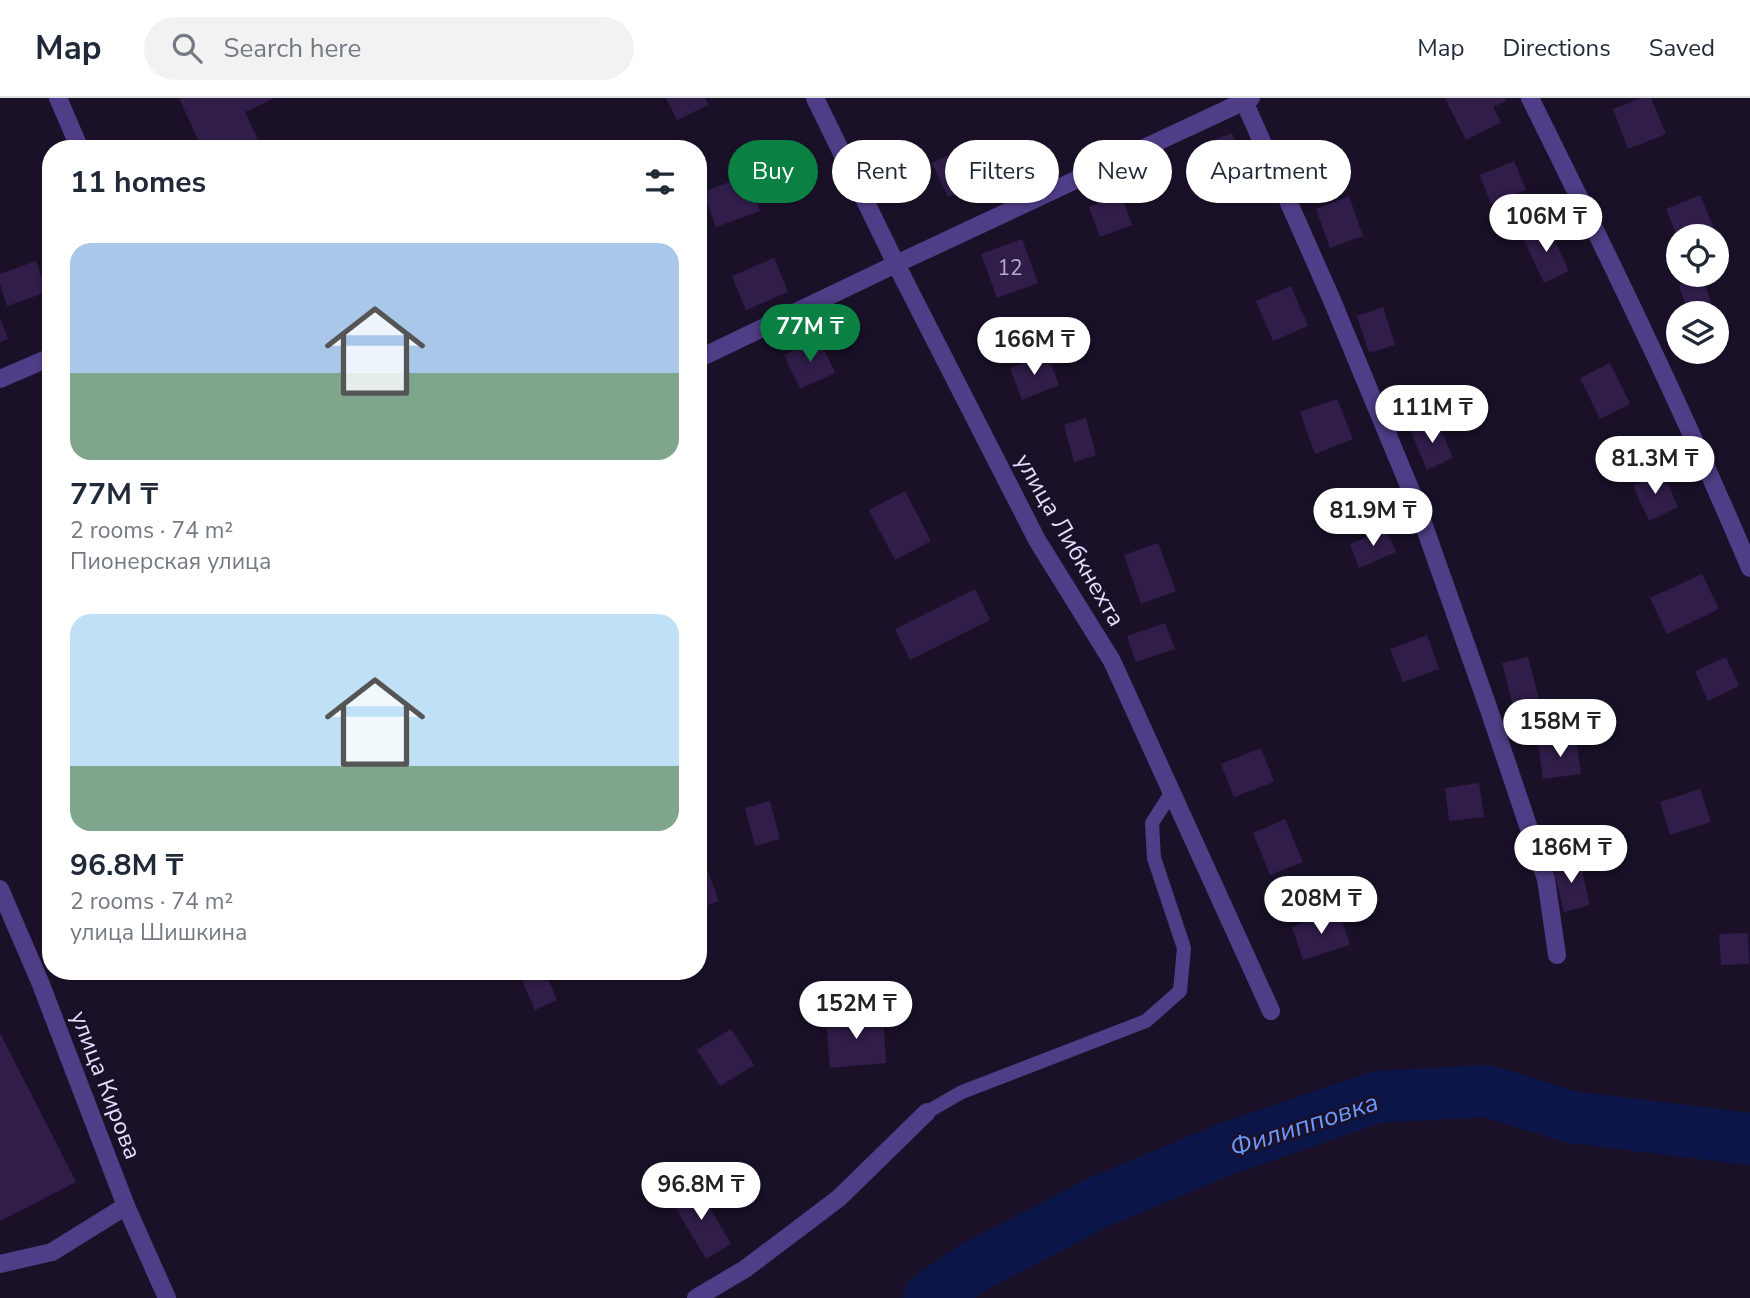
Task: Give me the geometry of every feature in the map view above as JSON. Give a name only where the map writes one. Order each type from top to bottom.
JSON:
[{"type":"street","points":[[58,98],[76,140]]},
{"type":"street","name":"улица Либкнехта","points":[[815,98],[896,264],[1037,540],[1112,661],[1271,1011]]},
{"type":"street","points":[[1530,98],[1708,470],[1750,568]]},
{"type":"street","points":[[707,355],[1248,100],[1416,503],[1546,879],[1557,955]]},
{"type":"street","points":[[0,379],[42,361]]},
{"type":"street","name":"улица Кирова","points":[[0,889],[40,982],[126,1206],[167,1298]]},
{"type":"street","points":[[696,1298],[745,1269],[839,1198],[927,1112]]},
{"type":"street","points":[[0,1264],[52,1252],[126,1206]]},
{"type":"lane","points":[[927,1112],[962,1091],[1146,1021],[1180,991],[1184,948],[1154,858],[1152,823],[1172,792]]},
{"type":"building","points":[[179,98],[275,98],[245,112],[258,140],[198,140]]},
{"type":"building","points":[[666,98],[705,98],[708,105],[677,120]]},
{"type":"building","points":[[1445,98],[1504,98],[1506,101],[1493,107],[1501,122],[1466,140]]},
{"type":"building","points":[[1642,98],[1651,98],[1666,134],[1628,149],[1613,109]]},
{"type":"building","points":[[1232,133],[1235,140],[1214,140]]},
{"type":"building","points":[[945,157],[945,191],[932,163]]},
{"type":"building","points":[[1514,161],[1526,190],[1491,204],[1480,175]]},
{"type":"building","points":[[728,183],[728,203],[757,203],[760,211],[716,227],[707,203],[707,190]]},
{"type":"building","points":[[1700,195],[1712,224],[1672,224],[1666,209]]},
{"type":"building","points":[[1351,202],[1363,236],[1330,248],[1316,209],[1331,203]]},
{"type":"building","points":[[1100,203],[1124,203],[1132,225],[1100,237],[1089,207]]},
{"type":"building","points":[[1548,226],[1569,271],[1544,283],[1523,238]]},
{"type":"building","points":[[1022,239],[1038,283],[997,298],[981,254]]},
{"type":"building","points":[[774,258],[788,292],[746,310],[732,276]]},
{"type":"building","points":[[36,261],[42,278],[42,294],[7,306],[0,284],[0,274]]},
{"type":"building","points":[[1291,286],[1308,326],[1273,341],[1256,301]]},
{"type":"building","points":[[1680,287],[1706,287],[1710,301],[1684,301]]},
{"type":"building","points":[[1383,307],[1395,345],[1369,353],[1357,316]]},
{"type":"building","points":[[0,318],[8,339],[0,342]]},
{"type":"building","points":[[819,338],[835,373],[800,389],[784,355]]},
{"type":"building","points":[[1047,354],[1059,385],[1022,400],[1010,368]]},
{"type":"building","points":[[1610,363],[1630,404],[1600,419],[1580,378]]},
{"type":"building","points":[[1337,399],[1353,439],[1315,454],[1300,412]]},
{"type":"building","points":[[1086,418],[1096,455],[1074,462],[1064,425]]},
{"type":"building","points":[[1437,421],[1453,458],[1427,470],[1411,432]]},
{"type":"building","points":[[1662,472],[1678,507],[1649,521],[1633,486]]},
{"type":"building","points":[[905,491],[931,541],[895,560],[869,510]]},
{"type":"building","points":[[1386,529],[1396,552],[1359,568],[1350,544]]},
{"type":"building","points":[[1158,543],[1176,591],[1141,604],[1124,555]]},
{"type":"building","points":[[1702,574],[1719,609],[1667,634],[1650,598]]},
{"type":"building","points":[[975,589],[990,620],[910,660],[895,629]]},
{"type":"building","points":[[1165,623],[1175,649],[1136,662],[1127,636]]},
{"type":"building","points":[[1427,635],[1439,669],[1403,682],[1390,649]]},
{"type":"building","points":[[1528,657],[1539,699],[1513,706],[1502,663]]},
{"type":"building","points":[[1726,657],[1739,686],[1708,701],[1695,671]]},
{"type":"building","points":[[1576,739],[1581,774],[1543,779],[1538,744]]},
{"type":"building","points":[[1261,748],[1274,782],[1234,797],[1221,764]]},
{"type":"building","points":[[1479,783],[1484,817],[1449,821],[1445,788]]},
{"type":"building","points":[[1700,789],[1711,822],[1670,835],[1660,802]]},
{"type":"building","points":[[770,801],[780,839],[755,846],[745,808]]},
{"type":"building","points":[[1285,819],[1303,862],[1270,875],[1253,833]]},
{"type":"building","points":[[1579,858],[1590,905],[1564,912],[1552,864]]},
{"type":"building","points":[[707,869],[719,901],[707,906]]},
{"type":"building","points":[[1339,911],[1350,945],[1303,960],[1292,927]]},
{"type":"building","points":[[1748,933],[1749,964],[1721,965],[1719,934]]},
{"type":"building","points":[[522,980],[549,980],[557,1000],[535,1010]]},
{"type":"building","points":[[883,1015],[886,1063],[830,1068],[826,1019]]},
{"type":"building","points":[[731,1029],[754,1065],[720,1086],[697,1050]]},
{"type":"building","points":[[0,1033],[76,1182],[0,1221]]},
{"type":"building","points":[[696,1185],[731,1244],[706,1259],[671,1200]]},
{"type":"waterway","name":"Филипповка","points":[[929,1298],[972,1268],[1099,1202],[1223,1150],[1377,1097],[1487,1091],[1571,1117],[1750,1139]]}]
